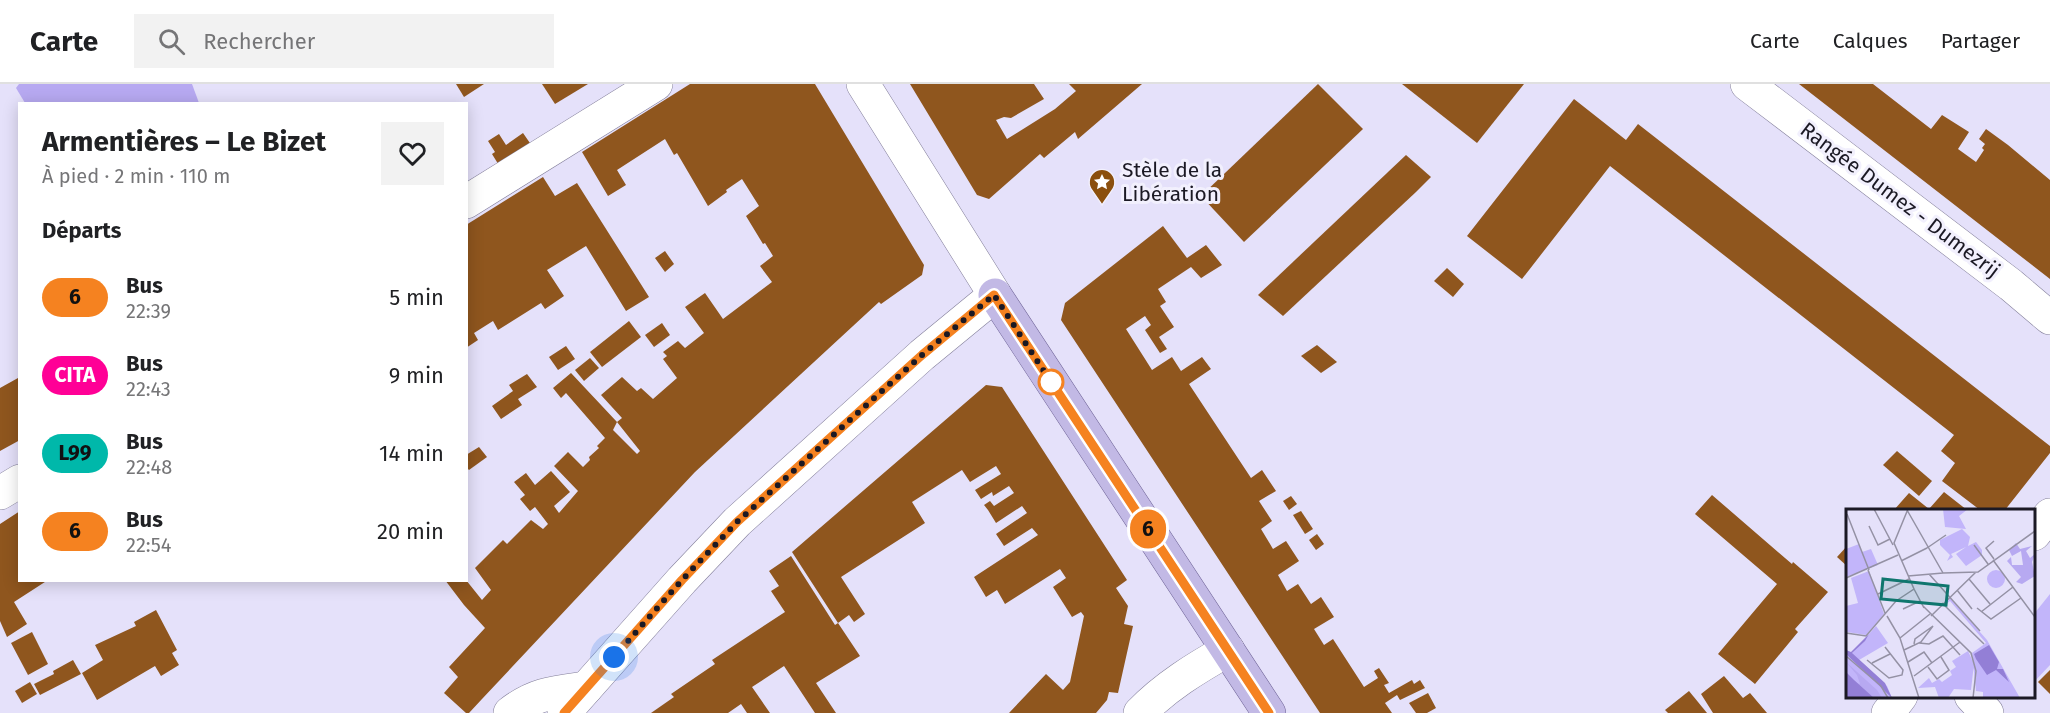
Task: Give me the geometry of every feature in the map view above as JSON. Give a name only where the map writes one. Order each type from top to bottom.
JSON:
[{"type":"main road","points":[[994,295],[1269,713]]},
{"type":"street","points":[[468,201],[656,84]]},
{"type":"street","points":[[564,713],[682,580],[737,522],[922,355],[994,295],[862,84]]},
{"type":"street","name":"Rangée Dumez - Dumezrij","points":[[1748,84],[2011,285],[2050,318]]},
{"type":"street","points":[[0,493],[18,482]]},
{"type":"street","points":[[2035,533],[2050,515]]},
{"type":"street","points":[[1140,713],[1155,698],[1182,678],[1228,650]]},
{"type":"street","points":[[510,713],[530,699],[548,693],[586,688]]},
{"type":"street","points":[[1888,713],[1899,698]]},
{"type":"street","points":[[1973,698],[1987,713]]},
{"type":"shaded area","points":[[19,84],[192,84],[199,102],[24,102],[16,88]]},
{"type":"shaded area","points":[[2050,594],[2050,665],[2035,681],[2035,613]]},
{"type":"building","points":[[456,84],[484,84],[464,97]]},
{"type":"building","points":[[542,84],[588,84],[555,104]]},
{"type":"building","points":[[690,84],[815,84],[924,265],[922,275],[881,304],[879,302],[695,472],[469,713],[466,713],[444,693],[458,677],[449,667],[485,628],[447,582],[468,582],[482,600],[491,590],[475,568],[503,540],[507,544],[531,520],[543,529],[548,524],[535,507],[530,511],[520,499],[525,495],[514,482],[526,473],[535,485],[551,471],[570,492],[554,506],[559,513],[578,491],[554,466],[568,452],[583,467],[605,438],[566,393],[561,398],[553,388],[571,373],[617,422],[622,418],[601,395],[622,377],[637,391],[641,388],[653,399],[677,378],[663,359],[667,356],[663,352],[678,341],[685,348],[704,333],[685,307],[705,293],[723,319],[772,282],[760,266],[773,256],[746,216],[759,206],[742,179],[708,206],[677,153],[674,155],[665,139],[617,170],[626,185],[608,196],[582,152]],"holes":[[[617,422],[640,451],[637,454],[613,430]]]},
{"type":"building","points":[[910,84],[1034,84],[1044,99],[1011,118],[1004,117],[996,120],[1007,139],[1055,109],[1076,91],[1069,84],[1142,84],[1078,139],[1075,132],[1044,158],[1040,154],[989,199],[977,195]]},
{"type":"building","points":[[1318,84],[1363,129],[1244,242],[1201,196]]},
{"type":"building","points":[[1402,84],[1524,84],[1477,143]]},
{"type":"building","points":[[1799,84],[1873,84],[1931,129],[1942,115],[1969,132],[1958,149],[1976,162],[1984,150],[1982,148],[1985,144],[1979,139],[1986,129],[2008,145],[2050,180],[2050,279]]},
{"type":"building","points":[[1574,99],[1626,140],[1638,124],[2050,446],[2050,453],[2006,509],[1979,509],[1942,481],[1955,463],[1941,451],[1954,435],[1610,166],[1522,279],[1467,236]]},
{"type":"building","points":[[523,133],[532,146],[500,167],[492,154],[495,152],[488,141],[499,134],[506,145]]},
{"type":"building","points":[[1406,155],[1431,177],[1416,192],[1283,316],[1258,295]]},
{"type":"building","points":[[543,177],[555,196],[577,183],[649,297],[626,311],[586,246],[547,270],[564,296],[545,309],[541,303],[498,330],[493,321],[474,333],[478,340],[468,347],[468,224]]},
{"type":"building","points":[[1163,226],[1187,258],[1206,245],[1222,265],[1201,278],[1191,267],[1158,289],[1166,302],[1160,306],[1174,327],[1159,337],[1167,349],[1160,353],[1145,330],[1151,325],[1145,316],[1126,329],[1152,370],[1172,357],[1181,371],[1202,357],[1211,369],[1189,384],[1251,478],[1262,470],[1276,491],[1259,501],[1272,521],[1261,529],[1273,549],[1286,541],[1299,561],[1278,575],[1287,591],[1298,584],[1311,604],[1321,597],[1334,617],[1314,629],[1324,645],[1333,639],[1364,687],[1378,678],[1374,671],[1379,668],[1389,683],[1384,685],[1389,693],[1412,680],[1414,684],[1420,680],[1425,688],[1400,700],[1397,695],[1385,703],[1392,713],[1320,713],[1061,320],[1065,303]]},
{"type":"building","points":[[665,251],[674,264],[665,272],[655,258]]},
{"type":"building","points":[[1447,268],[1464,284],[1453,297],[1434,281]]},
{"type":"building","points":[[629,321],[641,337],[602,367],[590,352]]},
{"type":"building","points":[[662,323],[670,335],[654,347],[645,335]]},
{"type":"building","points":[[1317,345],[1337,362],[1321,373],[1301,356]]},
{"type":"building","points":[[566,346],[575,359],[558,370],[549,357]]},
{"type":"building","points":[[590,358],[599,368],[584,381],[575,370]]},
{"type":"building","points":[[527,374],[537,387],[518,399],[522,405],[501,419],[492,406],[513,391],[509,385]]},
{"type":"building","points":[[18,378],[18,441],[0,451],[0,388]]},
{"type":"building","points":[[986,385],[1002,387],[1127,580],[1116,588],[1128,606],[1124,624],[1133,626],[1118,693],[1109,692],[1107,700],[1096,713],[1009,713],[1046,674],[1063,690],[1070,682],[1084,616],[1081,612],[1072,617],[1053,587],[1066,578],[1060,569],[1005,604],[997,590],[986,597],[974,577],[1038,535],[1032,528],[1004,546],[996,534],[1027,513],[1022,506],[996,523],[984,505],[990,501],[994,506],[1014,493],[1009,486],[993,496],[992,492],[981,499],[975,490],[1001,474],[996,466],[970,482],[962,470],[912,502],[925,523],[841,577],[865,614],[854,622],[849,615],[838,623],[792,552]]},
{"type":"building","points":[[479,447],[487,457],[469,470],[468,454]]},
{"type":"building","points":[[1897,451],[1932,481],[1919,496],[1883,465]]},
{"type":"building","points":[[1944,492],[1966,509],[1929,509]]},
{"type":"building","points":[[1909,493],[1929,509],[1895,509]]},
{"type":"building","points":[[1712,495],[1828,592],[1795,629],[1798,632],[1755,684],[1718,654],[1777,584],[1695,514]]},
{"type":"building","points":[[1291,496],[1297,504],[1289,510],[1283,501]]},
{"type":"building","points":[[1301,511],[1313,529],[1305,534],[1293,515]]},
{"type":"building","points":[[18,512],[18,582],[45,582],[14,602],[27,624],[7,637],[0,621],[0,524]]},
{"type":"building","points":[[1317,534],[1324,544],[1316,550],[1309,540]]},
{"type":"building","points":[[1846,547],[1846,565],[1837,557]]},
{"type":"building","points":[[791,556],[835,625],[838,623],[860,656],[816,683],[836,713],[815,713],[784,666],[752,687],[770,713],[747,713],[741,704],[728,713],[651,713],[674,697],[671,694],[715,664],[712,660],[785,612],[771,591],[779,586],[769,571]]},
{"type":"building","points":[[156,610],[177,650],[172,653],[179,665],[161,676],[155,666],[97,700],[82,673],[103,660],[95,645],[136,626],[134,622]]},
{"type":"building","points":[[32,632],[48,664],[28,675],[11,643]]},
{"type":"building","points":[[73,660],[81,674],[40,695],[34,684],[54,674],[53,671]]},
{"type":"building","points":[[2050,670],[2050,694],[2038,682]]},
{"type":"building","points":[[1724,676],[1743,698],[1750,693],[1767,713],[1713,713],[1701,694]]},
{"type":"building","points":[[30,682],[37,694],[22,703],[15,691]]},
{"type":"building","points":[[1689,691],[1707,713],[1668,713],[1665,710]]},
{"type":"building","points":[[1428,693],[1436,708],[1427,713],[1416,713],[1409,703]]},
{"type":"bus line","name":"6","points":[[564,713],[682,580],[737,522],[922,355],[994,295],[1269,713]]},
{"type":"place","name":"Stèle de la Libération","points":[[1102,205]]},
{"type":"route","points":[[614,657],[737,522],[922,355],[994,295],[1051,382]]}]
